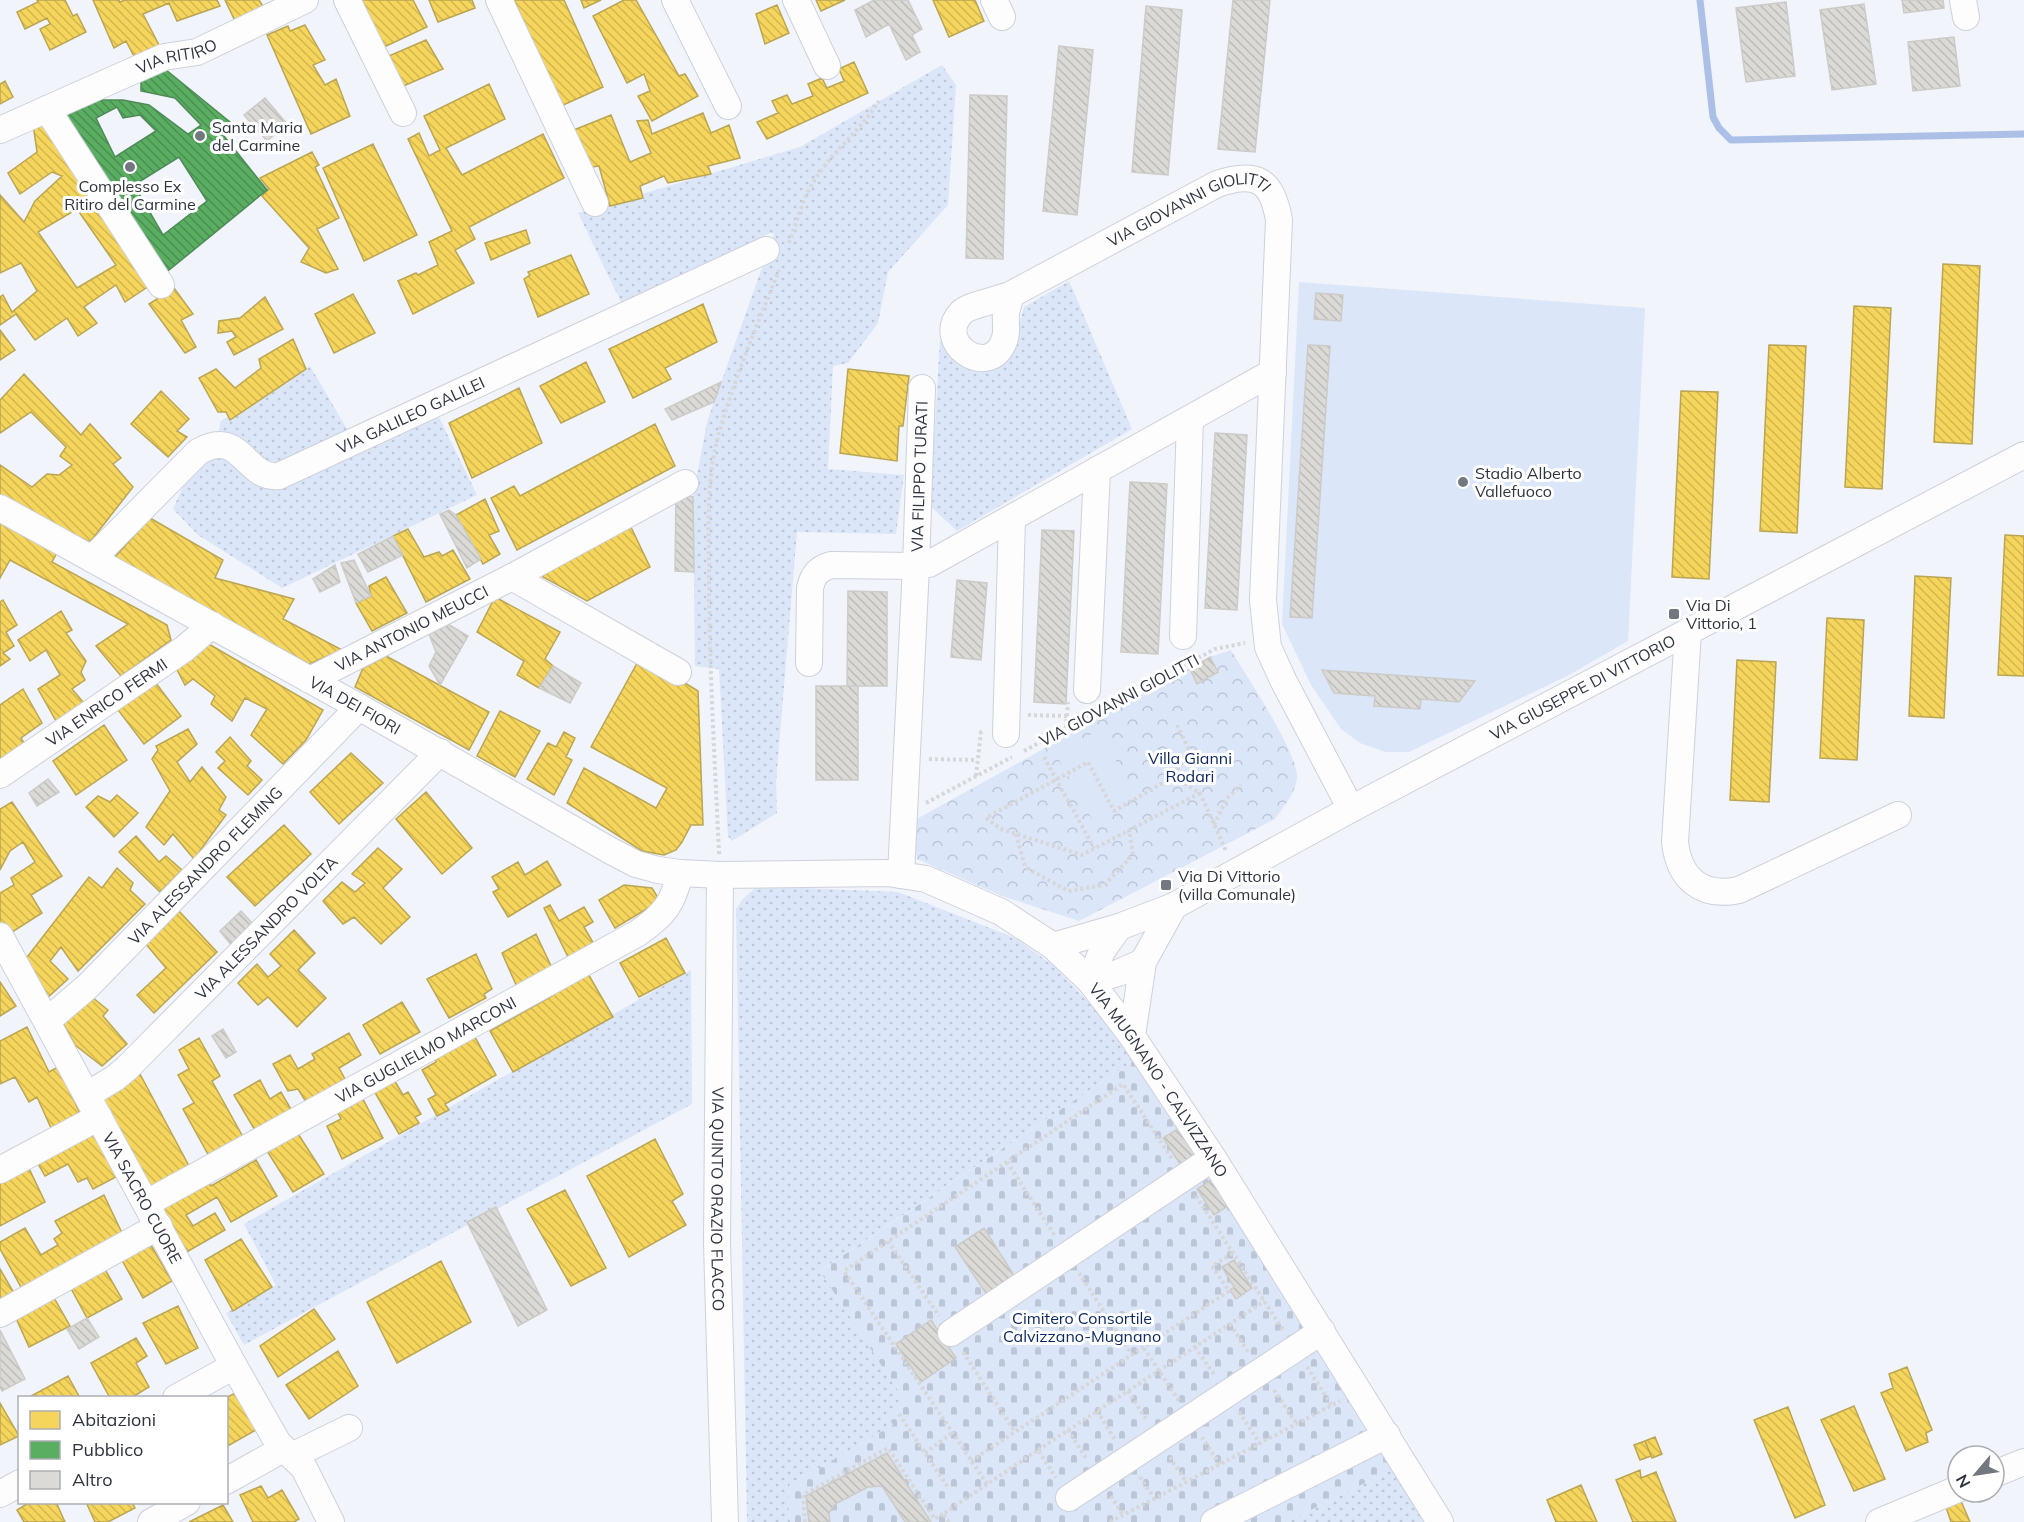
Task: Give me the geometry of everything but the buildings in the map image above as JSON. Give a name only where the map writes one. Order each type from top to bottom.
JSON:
[{"type":"street","name":"VIA RITIRO","points":[[0,130],[164,57],[197,52],[305,0]]},
{"type":"street","points":[[346,0],[403,113]]},
{"type":"street","points":[[499,0],[595,203]]},
{"type":"street","points":[[675,0],[728,106]]},
{"type":"street","points":[[796,0],[827,66]]},
{"type":"street","points":[[47,109],[161,285]]},
{"type":"street","name":"VIA GIOVANNI GIOLITTI","points":[[1010,295],[1218,184],[1248,177],[1260,181],[1267,188],[1276,206],[1279,220],[1263,600],[1267,640],[1283,680],[1351,809]]},
{"type":"street","name":"VIA GALILEO GALILEI","points":[[92,559],[198,452],[207,446],[223,444],[231,447],[267,476],[279,476],[777,255]]},
{"type":"street","points":[[809,663],[810,588],[812,577],[817,572],[831,565],[916,566],[929,564],[1273,372]]},
{"type":"street","name":"VIA FILIPPO TURATI","points":[[901,874],[904,815],[917,723],[916,566],[922,388]]},
{"type":"street","name":"VIA GIOVANNI GIOLITTI","points":[[1183,636],[1190,419]]},
{"type":"street","name":"VIA GIUSEPPE DI VITTORIO","points":[[1053,945],[1119,927],[1174,906],[1236,870],[2024,455]]},
{"type":"street","name":"VIA GIOVANNI GIOLITTI","points":[[1087,690],[1098,470]]},
{"type":"street","name":"VIA ANTONIO MEUCCI","points":[[310,680],[512,577],[685,483]]},
{"type":"street","name":"VIA DEI FIORI","points":[[0,508],[440,752],[610,851],[647,867],[680,873],[720,875]]},
{"type":"street","points":[[1006,724],[1012,519]]},
{"type":"street","points":[[512,577],[678,672]]},
{"type":"street","name":"VIA ENRICO FERMI","points":[[0,775],[184,649],[212,626]]},
{"type":"street","points":[[1688,631],[1675,842],[1677,859],[1683,872],[1696,884],[1710,891],[1724,893],[1739,890],[1898,815]]},
{"type":"street","name":"VIA ALESSANDRO FLEMING","points":[[47,1021],[88,986],[359,707]]},
{"type":"street","name":"VIA FILIPPO TURATI","points":[[917,723],[924,759]]},
{"type":"street","name":"VIA ALESSANDRO VOLTA","points":[[0,1170],[93,1106],[115,1078],[440,752]]},
{"type":"street","name":"VIA GUGLIELMO MARCONI","points":[[147,1203],[638,933],[656,921],[669,906],[680,873]]},
{"type":"street","name":"VIA MUGNANO - CALVIZZANO","points":[[720,875],[888,873],[926,879],[1000,912],[1053,945],[1090,981],[1132,1036],[1213,1158],[1440,1522]]},
{"type":"street","name":"VIA QUINTO ORAZIO FLACCO","points":[[720,875],[717,1243],[725,1522]]},
{"type":"street","points":[[1132,1036],[1143,962],[1174,906]]},
{"type":"street","points":[[1090,981],[1102,951],[1119,927]]},
{"type":"street","name":"VIA SACRO CUORE","points":[[0,936],[234,1366],[287,1452],[304,1468],[331,1522]]},
{"type":"street","points":[[1090,981],[1118,973],[1143,962]]},
{"type":"street","points":[[951,1333],[1213,1158]]},
{"type":"street","points":[[0,1314],[159,1226]]},
{"type":"street","points":[[1069,1498],[1322,1332]]},
{"type":"street","points":[[180,1396],[234,1366]]},
{"type":"street","points":[[228,1480],[287,1452],[349,1428]]},
{"type":"street","points":[[1215,1522],[1387,1435]]},
{"type":"street","points":[[2006,1469],[2024,1462]]},
{"type":"street","points":[[0,1494],[18,1484]]},
{"type":"street","points":[[1880,1522],[1946,1494]]},
{"type":"street","points":[[151,1522],[185,1504]]},
{"type":"path","points":[[720,875],[709,620],[708,525],[717,442],[777,255],[809,188],[826,164],[868,119],[879,101]]},
{"type":"path","name":"VIA GIOVANNI GIOLITTI","points":[[904,815],[1215,649],[1233,644],[1267,640]]},
{"type":"path","name":"VIA GIOVANNI GIOLITTI","points":[[976,777],[976,760],[981,732],[1006,724],[1067,716]]},
{"type":"path","points":[[1177,725],[1189,750],[1173,777],[1114,811],[1088,762],[986,818],[1001,829],[1082,855],[1200,793]]},
{"type":"path","points":[[1044,757],[1094,848]]},
{"type":"path","points":[[924,759],[976,760]]},
{"type":"path","points":[[1173,777],[1200,793],[1236,870]]},
{"type":"path","points":[[1213,825],[1227,798],[1241,786]]},
{"type":"path","points":[[1016,834],[1025,867],[1068,891],[1104,885],[1133,855],[1129,830]]},
{"type":"path","points":[[971,1461],[1229,1291],[1212,1266],[1233,1253]]},
{"type":"path","points":[[844,1271],[987,1484]]},
{"type":"path","points":[[805,1522],[803,1495],[888,1448],[935,1519],[1265,1301]]},
{"type":"path","points":[[1144,1348],[1159,1371]]},
{"type":"path","points":[[1110,1522],[1342,1401]]},
{"type":"path","points":[[899,1414],[949,1489]]},
{"type":"path","points":[[925,1453],[952,1432]]},
{"type":"path","points":[[1038,1450],[1069,1498]]},
{"type":"path","points":[[943,1514],[949,1522]]},
{"type":"green space","points":[[942,65],[956,85],[948,205],[888,272],[878,323],[848,363],[833,366],[828,469],[904,475],[896,534],[797,532],[776,782],[777,813],[732,841],[728,836],[719,669],[695,666],[693,497],[707,422],[774,234],[770,233],[622,304],[578,213],[800,147]]},
{"type":"green space","points":[[1069,281],[1132,429],[957,531],[930,506],[940,340],[955,355],[1013,349],[1024,307]]},
{"type":"green space","name":"Stadio Alberto Vallefuoco","points":[[1299,282],[1645,308],[1628,641],[1569,675],[1409,752],[1385,752],[1360,743],[1341,729],[1311,685],[1282,624]]},
{"type":"green space","points":[[310,366],[354,441],[433,405],[477,495],[282,588],[198,535],[173,509],[198,452],[216,443],[221,421]]},
{"type":"green space","name":"Villa Gianni Rodari","points":[[1231,650],[1281,733],[1295,766],[1296,784],[1289,800],[1275,819],[1079,921],[1002,896],[917,859],[913,821],[1210,657]]},
{"type":"green space","points":[[1099,730],[1135,795],[1092,819],[1056,754]]},
{"type":"green space","points":[[757,886],[898,892],[1015,938],[1054,966],[1093,1007],[1136,1059],[821,1270],[905,1400],[894,1425],[788,1486],[790,1522],[747,1522],[736,909]]},
{"type":"green space","points":[[691,970],[692,1104],[244,1345],[226,1313],[276,1285],[244,1224]]},
{"type":"green space","name":"Cimitero Consortile Calvizzano-Mugnano","points":[[1136,1059],[1277,1276],[1273,1279],[1393,1469],[1287,1522],[790,1522],[788,1486],[893,1425],[886,1413],[904,1400],[820,1271]]},
{"type":"green space","points":[[1393,1469],[1424,1522],[1287,1522]]},
{"type":"waterway","points":[[1700,0],[1713,117],[1719,128],[1731,140],[2024,134]]},
{"type":"place","name":"Santa Maria del Carmine","points":[[200,136]]},
{"type":"place","name":"Complesso Ex Ritiro del Carmine","points":[[130,167]]},
{"type":"place","name":"Stadio Alberto Vallefuoco","points":[[1463,482]]},
{"type":"place","name":"Via Di Vittorio, 1","points":[[1674,614]]},
{"type":"place","name":"Via Di Vittorio (villa Comunale)","points":[[1166,885]]}]
